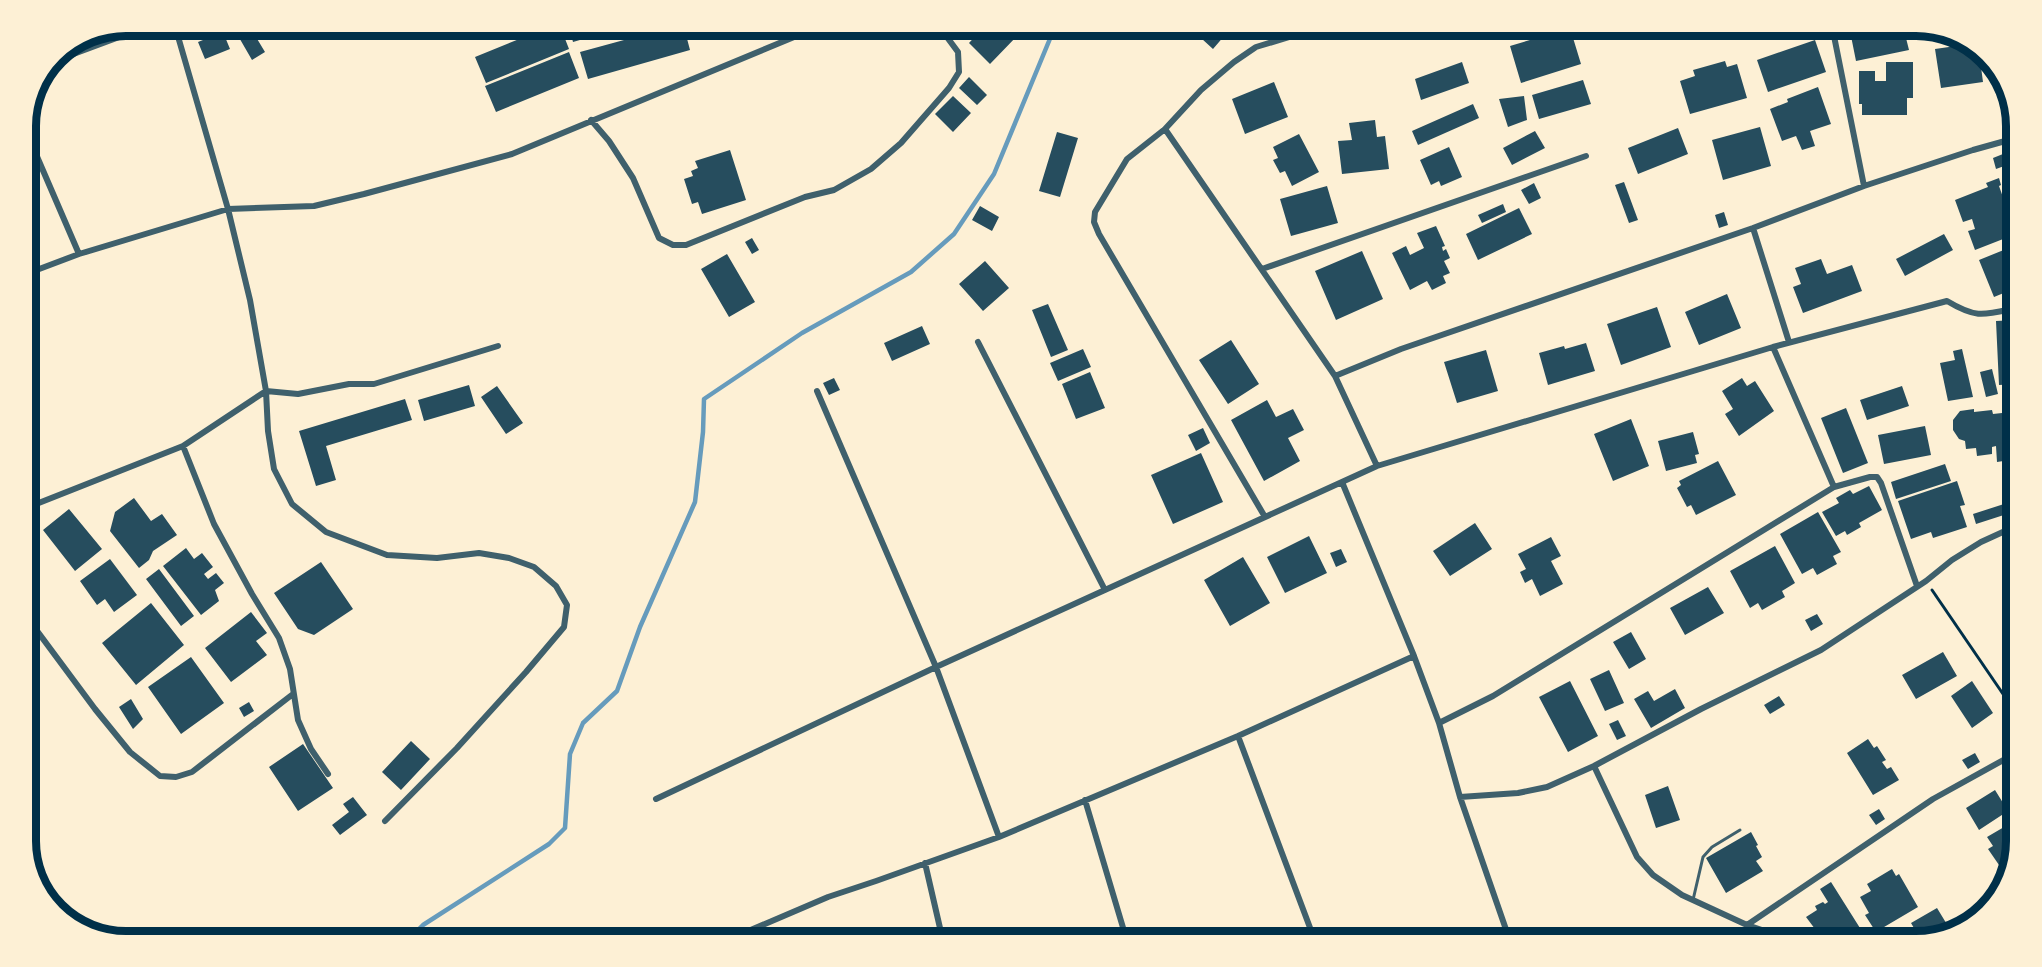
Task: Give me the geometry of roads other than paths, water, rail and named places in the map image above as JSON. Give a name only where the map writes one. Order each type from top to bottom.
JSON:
[{"type":"street","points":[[178,36],[228,209],[250,300],[266,391],[268,431],[274,469],[292,504],[326,532],[387,555],[437,558],[479,553],[509,558],[534,567],[556,586],[567,605],[564,627],[457,748],[385,821]]},
{"type":"street","points":[[36,270],[79,254],[228,209],[314,206],[512,154],[796,36]]},
{"type":"street","points":[[591,120],[609,141],[633,178],[659,238],[673,245],[686,245],[805,197],[834,190],[871,170],[901,143],[949,88],[959,72],[958,52],[946,36]]},
{"type":"street","points":[[1265,517],[1094,222],[1100,200],[1126,159],[1166,129],[1201,90],[1234,62],[1256,47],[1290,36]]},
{"type":"street","points":[[1834,36],[1864,186]]},
{"type":"street","points":[[71,55],[121,37]]},
{"type":"street","points":[[1166,129],[1335,376],[1377,466]]},
{"type":"street","points":[[1335,376],[1401,349],[1753,228],[1864,186],[2006,141]]},
{"type":"street","points":[[36,154],[79,254]]},
{"type":"street","points":[[1263,269],[1586,156]]},
{"type":"street","points":[[1753,228],[1789,342]]},
{"type":"street","points":[[656,799],[936,667],[1377,466],[1789,342],[1947,301],[1963,310],[1982,315],[2006,310]]},
{"type":"street","points":[[978,342],[1105,590]]},
{"type":"street","points":[[36,504],[183,446],[266,391],[298,394],[349,384],[375,384],[498,346]]},
{"type":"street","points":[[1773,347],[1834,487]]},
{"type":"street","points":[[817,391],[936,667],[999,837]]},
{"type":"street","points":[[183,446],[214,524],[279,638],[290,669],[298,720],[311,749],[328,774]]},
{"type":"street","points":[[1439,723],[1493,696],[1834,487],[1877,477],[1917,586]]},
{"type":"street","points":[[1342,482],[1414,656],[1439,723],[1460,797],[1506,931]]},
{"type":"street","points":[[1460,797],[1518,793],[1547,787],[1594,766],[1701,709],[1821,650],[1926,581],[1952,560],[2006,531]]},
{"type":"street","points":[[36,629],[130,752],[160,776],[176,777],[192,772],[293,694]]},
{"type":"street","points":[[750,931],[828,897],[999,837],[1238,736],[1414,656]]},
{"type":"street","points":[[1238,736],[1311,931]]},
{"type":"street","points":[[1747,925],[1933,800],[2006,759]]},
{"type":"street","points":[[1594,766],[1637,857],[1653,875],[1682,896],[1764,931]]},
{"type":"street","points":[[1085,800],[1124,931]]},
{"type":"street","points":[[925,863],[940,931]]},
{"type":"lane","points":[[1693,900],[1703,857],[1712,847],[1740,830]]},
{"type":"waterway","points":[[417,931],[549,844],[565,828],[570,754],[583,723],[617,691],[640,627],[695,502],[703,432],[704,399],[802,333],[911,272],[954,234],[994,174],[1051,36]]}]
